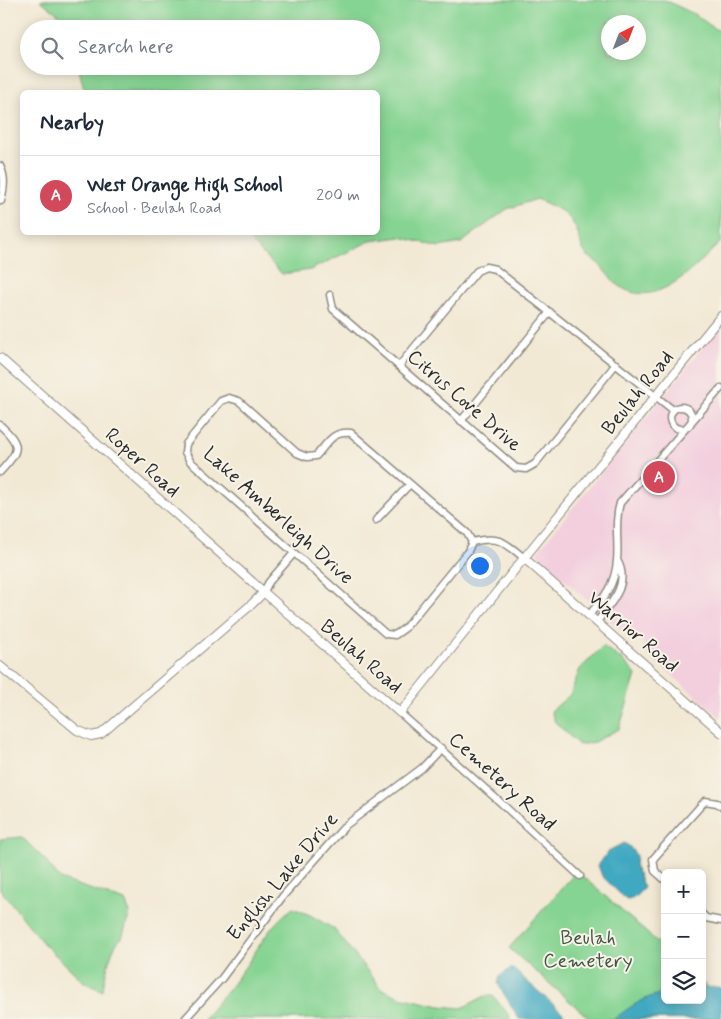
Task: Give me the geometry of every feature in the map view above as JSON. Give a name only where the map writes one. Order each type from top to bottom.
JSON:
[{"type":"street","points":[[0,166],[5,175],[1,201]]},
{"type":"street","points":[[399,366],[477,271],[486,267],[495,269],[673,410]]},
{"type":"street","name":"Citrus Cove Drive","points":[[330,295],[333,309],[516,468],[526,469],[535,464],[616,364]]},
{"type":"street","points":[[462,421],[550,312]]},
{"type":"street","name":"Beulah Road","points":[[263,593],[400,713],[721,316]]},
{"type":"street","name":"Roper Road","points":[[0,358],[263,593]]},
{"type":"street","points":[[589,615],[605,598],[610,588],[617,560],[616,515],[620,503],[721,388]]},
{"type":"street","name":"Lake Amberleigh Drive","points":[[229,398],[238,401],[297,452],[307,457],[316,456],[334,435],[342,432],[351,433],[410,484],[467,532],[472,542],[468,551],[405,628],[395,635],[386,634],[190,461],[185,452],[186,444],[221,401],[229,398]]},
{"type":"street","points":[[680,406],[688,409],[692,417],[690,425],[682,429],[674,426],[670,418],[673,410],[680,406]]},
{"type":"street","points":[[0,425],[13,437],[16,445],[15,453],[0,472]]},
{"type":"street","points":[[376,520],[410,484]]},
{"type":"street","points":[[472,542],[484,539],[497,539],[506,543],[524,558]]},
{"type":"street","points":[[0,666],[77,730],[91,736],[102,734],[252,604],[294,553]]},
{"type":"street","name":"Warrior Road","points":[[524,558],[721,732]]},
{"type":"street","points":[[596,622],[618,594],[622,574],[617,560]]},
{"type":"street","name":"Cemetery Road","points":[[400,713],[441,748],[580,876]]},
{"type":"street","name":"English Lake Drive","points":[[185,1019],[222,978],[283,896],[346,825],[422,768],[441,748]]},
{"type":"street","points":[[661,876],[655,871],[653,859],[705,801],[717,803],[721,806]]},
{"type":"street","points":[[706,918],[721,921]]},
{"type":"shaded area","points":[[721,325],[721,718],[642,649],[645,645],[638,638],[634,642],[540,558],[537,552]]},
{"type":"green space","points":[[40,0],[665,0],[696,15],[715,29],[721,31],[721,242],[677,281],[651,293],[638,293],[620,287],[600,265],[585,253],[574,224],[566,214],[537,199],[507,209],[461,243],[439,247],[400,237],[370,241],[310,270],[282,274],[245,235],[380,235],[380,90],[84,90],[80,75],[380,75],[380,20],[66,20]]},
{"type":"green space","points":[[603,646],[625,662],[636,675],[619,729],[594,742],[579,745],[555,722],[551,711],[570,695],[580,669]]},
{"type":"green space","points":[[22,837],[44,859],[60,879],[125,901],[130,913],[122,938],[111,954],[103,991],[85,983],[43,943],[0,889],[0,839]]},
{"type":"green space","name":"Beulah Cemetery","points":[[577,871],[661,945],[661,1004],[706,1004],[706,986],[721,999],[721,1019],[590,1019],[509,948]]},
{"type":"green space","points":[[293,908],[310,915],[334,929],[382,989],[400,997],[440,1006],[462,1008],[485,996],[493,996],[509,1015],[510,1019],[203,1019],[236,980],[270,930]]},
{"type":"water","points":[[624,843],[636,855],[635,866],[644,888],[634,898],[628,900],[602,876],[598,865],[610,850]]},
{"type":"water","points":[[513,969],[563,1013],[566,1019],[519,1019],[498,984],[500,976]]},
{"type":"water","points":[[706,988],[721,988],[721,1019],[614,1019],[638,1003],[658,994],[661,994],[661,1004],[706,1004]]},
{"type":"place","name":"West Orange High School","points":[[659,477]]}]
